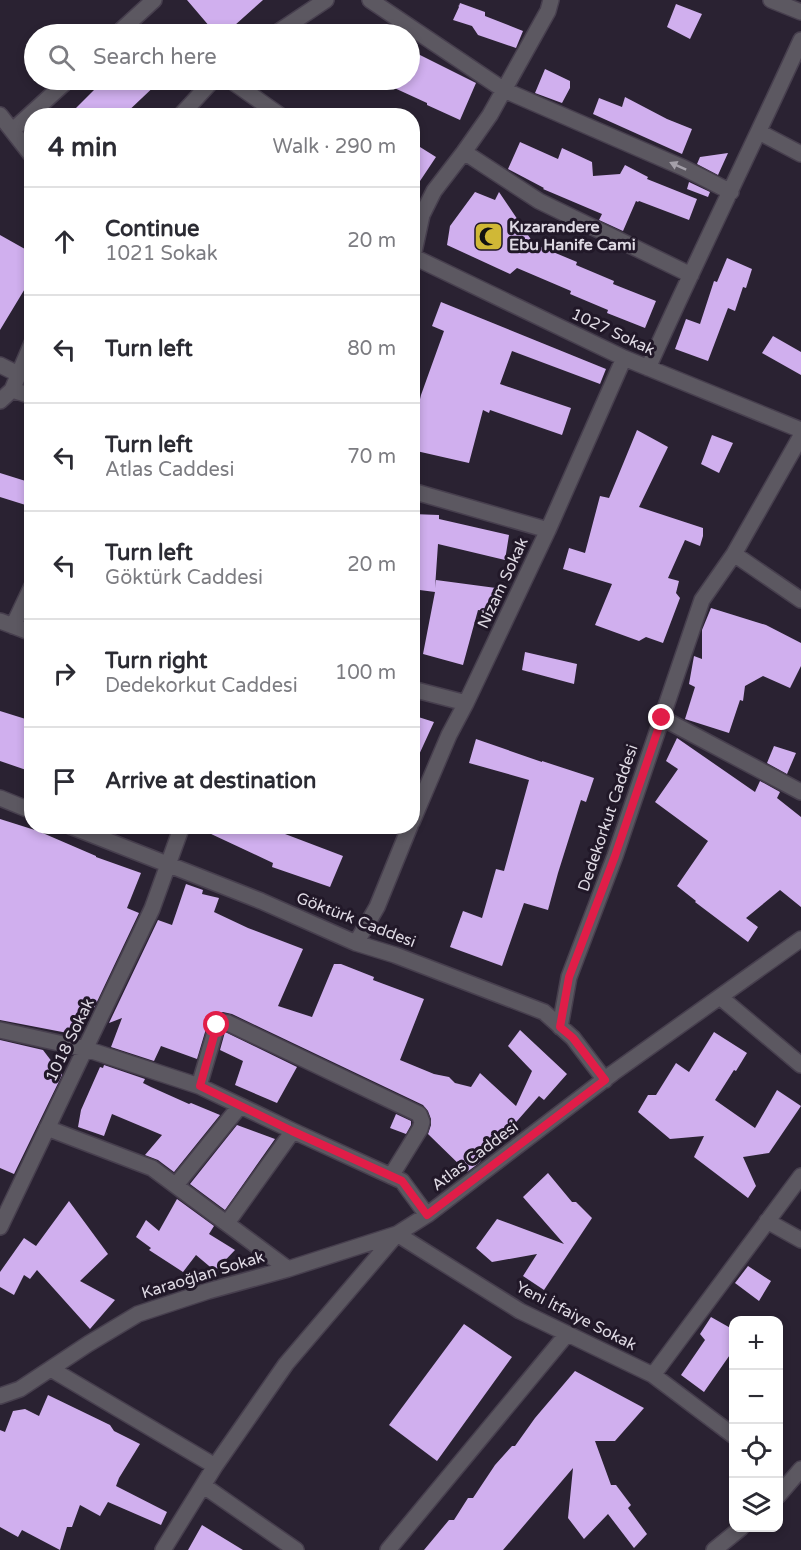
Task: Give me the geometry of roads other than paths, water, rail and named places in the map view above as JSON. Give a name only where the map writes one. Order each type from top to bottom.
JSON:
[{"type":"street","points":[[128,24],[154,0]]},
{"type":"street","points":[[290,24],[326,0]]},
{"type":"street","points":[[370,0],[406,24]]},
{"type":"street","points":[[420,208],[490,115],[548,11],[551,0]]},
{"type":"street","points":[[771,0],[801,12]]},
{"type":"street","points":[[420,34],[504,90],[684,168],[731,192]]},
{"type":"street","points":[[648,368],[801,40]]},
{"type":"street","points":[[37,108],[57,90]]},
{"type":"street","points":[[187,108],[204,90]]},
{"type":"street","points":[[244,90],[270,108]]},
{"type":"street","points":[[0,115],[24,145]]},
{"type":"street","points":[[13,130],[24,120]]},
{"type":"street","points":[[759,132],[801,154]]},
{"type":"street","points":[[464,152],[538,201],[691,275]]},
{"type":"street","name":"1027 Sokak","points":[[420,262],[624,358],[801,430]]},
{"type":"street","name":"Nizam Sokak","points":[[420,803],[449,735],[548,530],[624,358]]},
{"type":"street","points":[[0,401],[12,390],[24,361]]},
{"type":"street","points":[[0,365],[18,374]]},
{"type":"street","points":[[12,390],[24,394]]},
{"type":"street","name":"Dedekorkut Caddesi","points":[[560,1027],[569,977],[615,856],[702,600],[734,554],[801,436]]},
{"type":"street","points":[[420,493],[548,530]]},
{"type":"street","points":[[734,554],[801,600]]},
{"type":"street","points":[[24,597],[6,623],[24,630]]},
{"type":"street","points":[[420,691],[466,703]]},
{"type":"street","points":[[662,718],[801,792]]},
{"type":"street","points":[[0,798],[24,808]]},
{"type":"street","name":"Göktürk Caddesi","points":[[90,834],[261,901],[356,943],[395,955],[544,1012],[573,1038],[605,1080]]},
{"type":"street","name":"1018 Sokak","points":[[0,1227],[152,909],[179,834]]},
{"type":"street","points":[[356,943],[377,907],[408,834]]},
{"type":"street","name":"Atlas Caddesi","points":[[163,1550],[215,1467],[286,1364],[397,1234],[427,1215],[605,1080],[801,939]]},
{"type":"street","points":[[720,997],[801,1065]]},
{"type":"street","points":[[200,1086],[217,1025],[222,1022],[228,1023],[419,1114],[422,1122],[420,1129],[392,1176]]},
{"type":"street","points":[[0,1030],[86,1049],[200,1086],[402,1181],[427,1215]]},
{"type":"street","points":[[176,1185],[240,1106]]},
{"type":"street","points":[[46,1128],[152,1168],[288,1269]]},
{"type":"street","points":[[227,1223],[292,1131]]},
{"type":"street","points":[[653,1375],[801,1176]]},
{"type":"street","points":[[767,1221],[801,1239]]},
{"type":"street","name":"Karaoğlan Sokak","points":[[0,1396],[20,1389],[138,1314],[397,1234]]},
{"type":"street","name":"Yeni İtfaiye Sokak","points":[[397,1234],[520,1311],[653,1375],[729,1433]]},
{"type":"street","points":[[388,1550],[567,1334]]},
{"type":"street","points":[[51,1369],[215,1467]]},
{"type":"street","points":[[783,1490],[796,1475]]},
{"type":"street","points":[[204,1486],[296,1550]]},
{"type":"street","points":[[714,1550],[735,1532]]},
{"type":"place","name":"Kızarandere Ebu Hanife Cami","points":[[488,236]]}]
